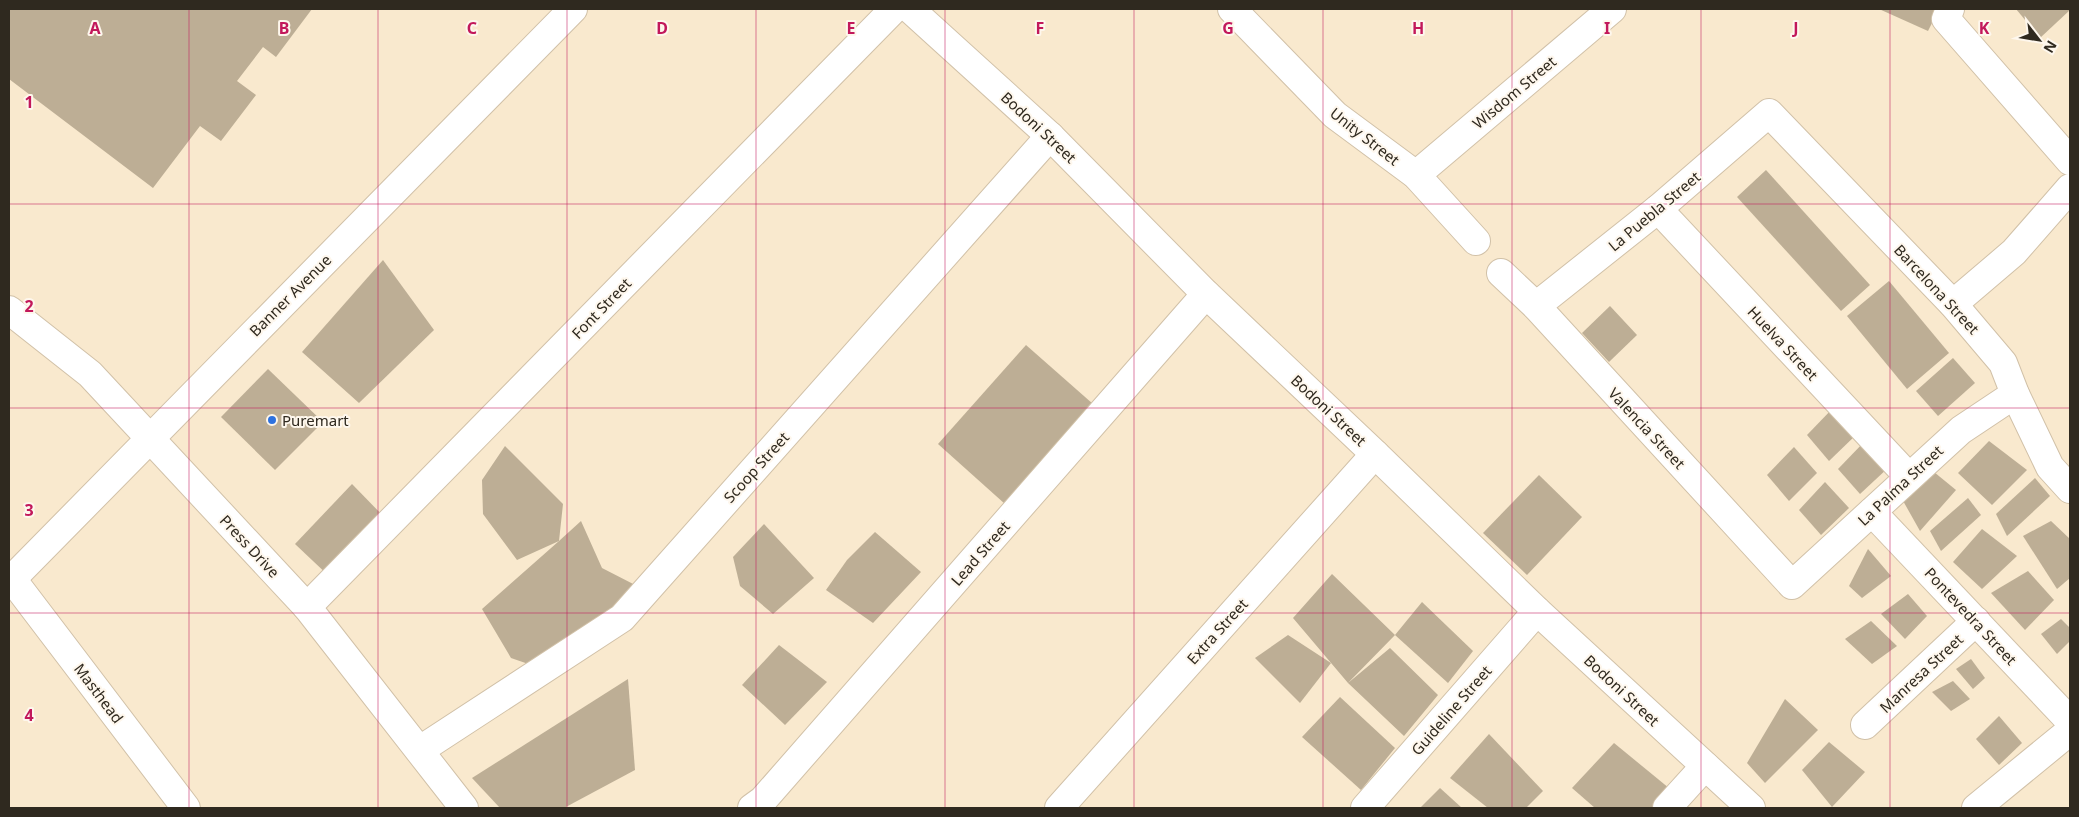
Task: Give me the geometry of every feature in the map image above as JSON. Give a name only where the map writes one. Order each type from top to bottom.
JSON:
[{"type":"street","name":"Banner Avenue","points":[[11,580],[573,9]]},
{"type":"street","name":"Font Street","points":[[307,607],[894,9]]},
{"type":"street","name":"Bodoni Street","points":[[910,9],[1050,136],[1206,294],[1537,611],[1751,808]]},
{"type":"street","name":"Unity Street","points":[[1232,9],[1335,115],[1416,175],[1476,241]]},
{"type":"street","name":"Wisdom Street","points":[[1416,175],[1612,9]]},
{"type":"street","points":[[1948,14],[2070,161]]},
{"type":"street","name":"La Puebla Street","points":[[1536,306],[1658,209],[1769,113]]},
{"type":"street","name":"Barcelona Street","points":[[1769,113],[1953,304],[2003,363],[2050,467],[2070,489]]},
{"type":"street","name":"Scoop Street","points":[[420,750],[622,618],[1050,136]]},
{"type":"street","points":[[1953,304],[2014,252],[2070,188]]},
{"type":"street","name":"Huelva Street","points":[[1658,209],[1909,477]]},
{"type":"street","name":"Valencia Street","points":[[1501,273],[1536,306],[1792,585]]},
{"type":"street","name":"Lead Street","points":[[752,808],[763,800],[1206,294]]},
{"type":"street","name":"Press Drive","points":[[9,310],[90,374],[307,607],[464,808]]},
{"type":"street","name":"La Palma Street","points":[[1792,585],[1961,430],[2016,394]]},
{"type":"street","name":"Extra Street","points":[[1059,808],[1375,454]]},
{"type":"street","name":"Pontevedra Street","points":[[1872,512],[2070,721]]},
{"type":"street","name":"Masthead","points":[[11,580],[186,808]]},
{"type":"street","name":"Guideline Street","points":[[1365,808],[1537,611]]},
{"type":"street","name":"Manresa Street","points":[[1865,725],[1976,621]]},
{"type":"street","points":[[1976,808],[2070,731]]},
{"type":"street","points":[[1667,808],[1705,766]]},
{"type":"building","points":[[9,9],[312,9],[276,57],[263,47],[237,81],[256,95],[221,141],[200,126],[153,188],[9,79]]},
{"type":"building","points":[[1879,9],[1939,9],[1928,31]]},
{"type":"building","points":[[2016,9],[2070,9],[2070,10],[2040,38]]},
{"type":"building","points":[[1766,170],[1870,285],[1841,311],[1737,197]]},
{"type":"building","points":[[383,260],[434,330],[359,403],[302,352]]},
{"type":"building","points":[[1889,281],[1949,353],[1907,389],[1847,316]]},
{"type":"building","points":[[1610,306],[1637,335],[1609,362],[1582,333]]},
{"type":"building","points":[[1026,345],[1093,404],[1005,504],[938,444]]},
{"type":"building","points":[[1953,358],[1975,383],[1938,416],[1916,391]]},
{"type":"building","name":"Puremart","points":[[268,369],[323,422],[275,470],[221,417]]},
{"type":"building","points":[[1834,407],[1858,433],[1829,461],[1807,435]]},
{"type":"building","points":[[1865,441],[1889,467],[1860,494],[1838,469]]},
{"type":"building","points":[[1989,441],[2027,470],[1992,505],[1958,473]]},
{"type":"building","points":[[505,446],[563,504],[559,541],[517,560],[483,514],[482,480]]},
{"type":"building","points":[[1794,447],[1817,473],[1789,501],[1767,475]]},
{"type":"building","points":[[1934,472],[1956,490],[1920,531],[1902,499]]},
{"type":"building","points":[[1539,475],[1582,517],[1527,575],[1483,533]]},
{"type":"building","points":[[2035,478],[2050,496],[2007,536],[1996,514]]},
{"type":"building","points":[[1825,482],[1849,508],[1821,535],[1799,510]]},
{"type":"building","points":[[352,484],[388,521],[331,578],[295,544]]},
{"type":"building","points":[[1968,498],[1981,515],[1941,551],[1930,531]]},
{"type":"building","points":[[581,521],[602,568],[641,588],[540,668],[511,658],[482,609]]},
{"type":"building","points":[[2051,521],[2070,539],[2070,578],[2057,589],[2023,536]]},
{"type":"building","points":[[764,524],[814,578],[773,614],[740,586],[733,557]]},
{"type":"building","points":[[1982,529],[2017,556],[1982,589],[1953,562]]},
{"type":"building","points":[[875,532],[921,572],[873,623],[826,590],[847,560]]},
{"type":"building","points":[[1868,549],[1891,576],[1862,598],[1849,586]]},
{"type":"building","points":[[2028,571],[2054,600],[2025,630],[1991,593]]},
{"type":"building","points":[[1332,574],[1395,635],[1348,683],[1293,618]]},
{"type":"building","points":[[1908,594],[1927,616],[1905,639],[1881,614]]},
{"type":"building","points":[[1422,602],[1473,651],[1448,683],[1395,635]]},
{"type":"building","points":[[2061,619],[2070,628],[2070,641],[2057,654],[2041,634]]},
{"type":"building","points":[[1871,621],[1897,646],[1872,664],[1845,639]]},
{"type":"building","points":[[1288,635],[1331,663],[1300,703],[1255,658]]},
{"type":"building","points":[[779,645],[827,682],[785,725],[742,685]]},
{"type":"building","points":[[1390,648],[1438,695],[1404,736],[1348,683]]},
{"type":"building","points":[[1971,659],[1985,678],[1973,689],[1956,669]]},
{"type":"building","points":[[628,679],[635,770],[564,808],[500,808],[472,778]]},
{"type":"building","points":[[1953,681],[1970,699],[1951,711],[1932,692]]},
{"type":"building","points":[[1340,697],[1395,748],[1361,790],[1302,737]]},
{"type":"building","points":[[1785,699],[1818,730],[1765,783],[1747,763]]},
{"type":"building","points":[[1999,716],[2022,743],[1999,765],[1976,739]]},
{"type":"building","points":[[1489,734],[1543,791],[1526,808],[1488,808],[1450,778]]},
{"type":"building","points":[[1829,742],[1865,772],[1832,807],[1802,770]]},
{"type":"building","points":[[1614,743],[1675,793],[1662,808],[1595,808],[1572,788]]},
{"type":"building","points":[[1440,788],[1462,808],[1420,808]]},
{"type":"place","name":"Puremart","points":[[272,420]]}]
